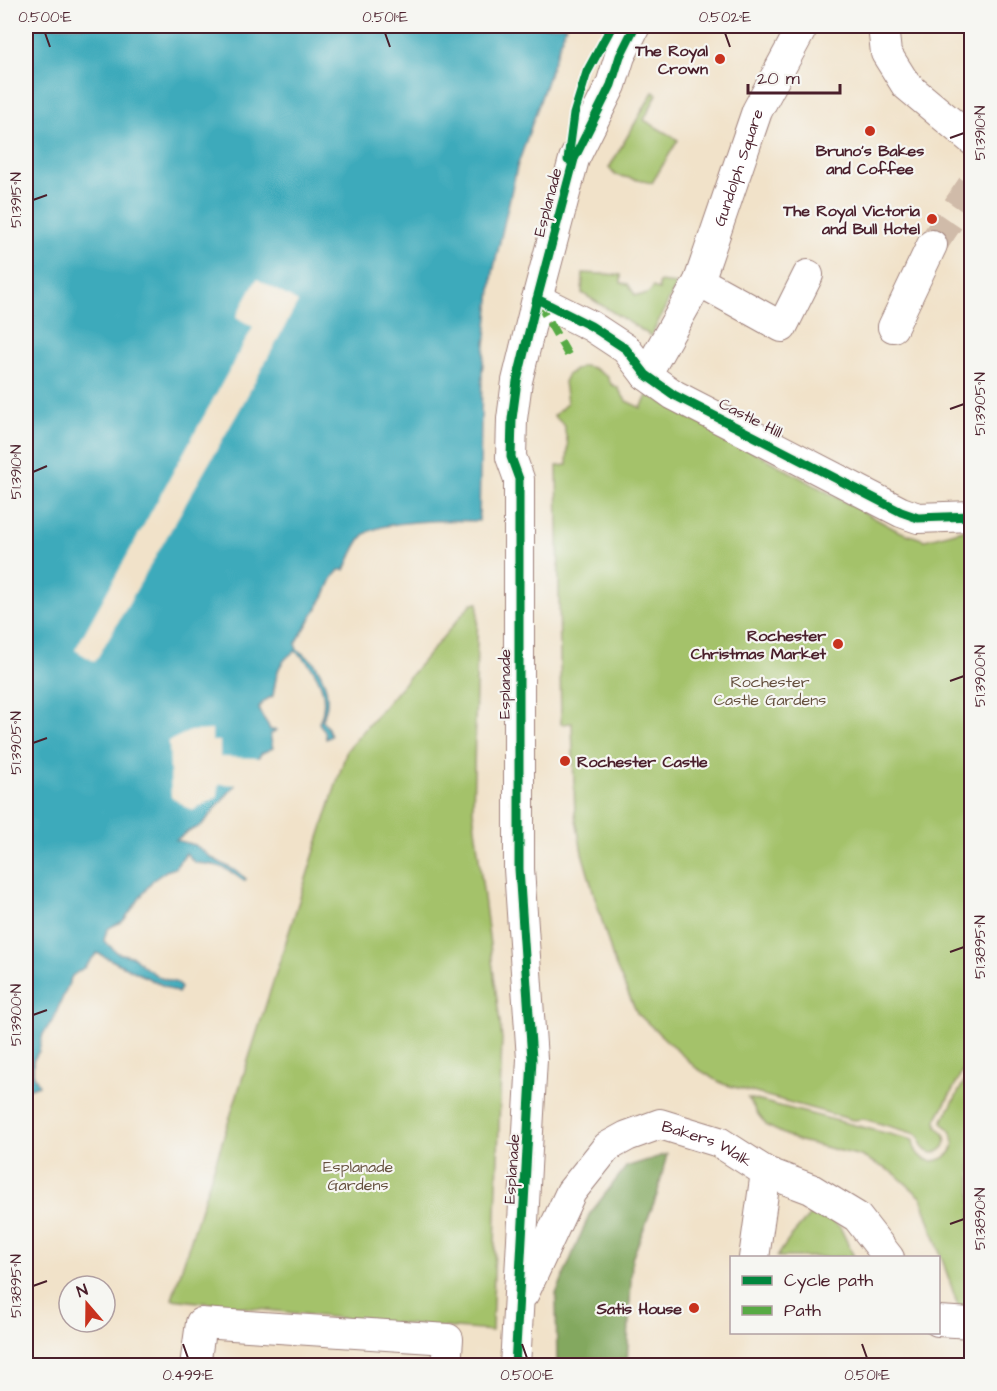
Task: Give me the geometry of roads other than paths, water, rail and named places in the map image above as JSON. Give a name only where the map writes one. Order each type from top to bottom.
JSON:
[{"type":"street","name":"Esplanade","points":[[515,1365],[532,1059],[519,869],[519,479],[511,457],[511,429],[517,381],[574,159],[611,85],[620,56],[635,26]]},
{"type":"street","name":"Gundolph Square","points":[[646,375],[699,281],[757,111],[803,26]]},
{"type":"street","points":[[883,26],[886,53],[906,85],[972,140]]},
{"type":"street","points":[[893,327],[932,245]]},
{"type":"street","points":[[699,281],[782,327],[808,275]]},
{"type":"street","name":"Castle Hill","points":[[537,299],[591,326],[626,349],[646,375],[674,395],[901,512],[918,518],[972,516]]},
{"type":"street","name":"Bakers Walk","points":[[518,1308],[571,1192],[607,1147],[627,1136],[660,1124],[719,1142],[766,1172],[811,1189],[856,1217],[888,1256]]},
{"type":"street","points":[[754,1256],[766,1172]]},
{"type":"street","points":[[940,1321],[972,1323]]},
{"type":"street","points":[[195,1365],[201,1323],[448,1339],[446,1365]]},
{"type":"water","points":[[26,26],[566,26],[517,167],[493,272],[482,372],[479,521],[436,521],[385,526],[363,536],[345,570],[339,570],[332,579],[296,643],[296,648],[313,662],[323,678],[327,692],[327,706],[322,720],[331,736],[326,739],[325,732],[319,723],[324,701],[321,685],[308,662],[295,651],[281,665],[273,696],[259,707],[270,730],[276,730],[270,735],[273,748],[262,753],[201,826],[176,840],[195,845],[246,879],[244,881],[221,867],[195,863],[186,853],[175,868],[166,871],[152,881],[124,920],[107,931],[104,941],[118,953],[134,957],[161,978],[177,983],[181,988],[178,993],[97,953],[85,967],[72,976],[53,1020],[43,1034],[39,1051],[33,1061],[33,1073],[39,1085],[28,1089],[26,1088]]},
{"type":"tunnel","points":[[932,245],[972,186]]},
{"type":"place","name":"The Royal Crown","points":[[720,59]]},
{"type":"place","name":"Bruno's Bakes and Coffee","points":[[870,131]]},
{"type":"place","name":"The Royal Victoria and Bull Hotel","points":[[932,219]]},
{"type":"place","name":"Rochester Christmas Market","points":[[838,644]]},
{"type":"place","name":"Rochester Castle","points":[[565,761]]},
{"type":"place","name":"Satis House","points":[[694,1308]]},
{"type":"park label","name":"Rochester Castle Gardens","points":[[770,690]]},
{"type":"park label","name":"Esplanade Gardens","points":[[358,1175]]}]
